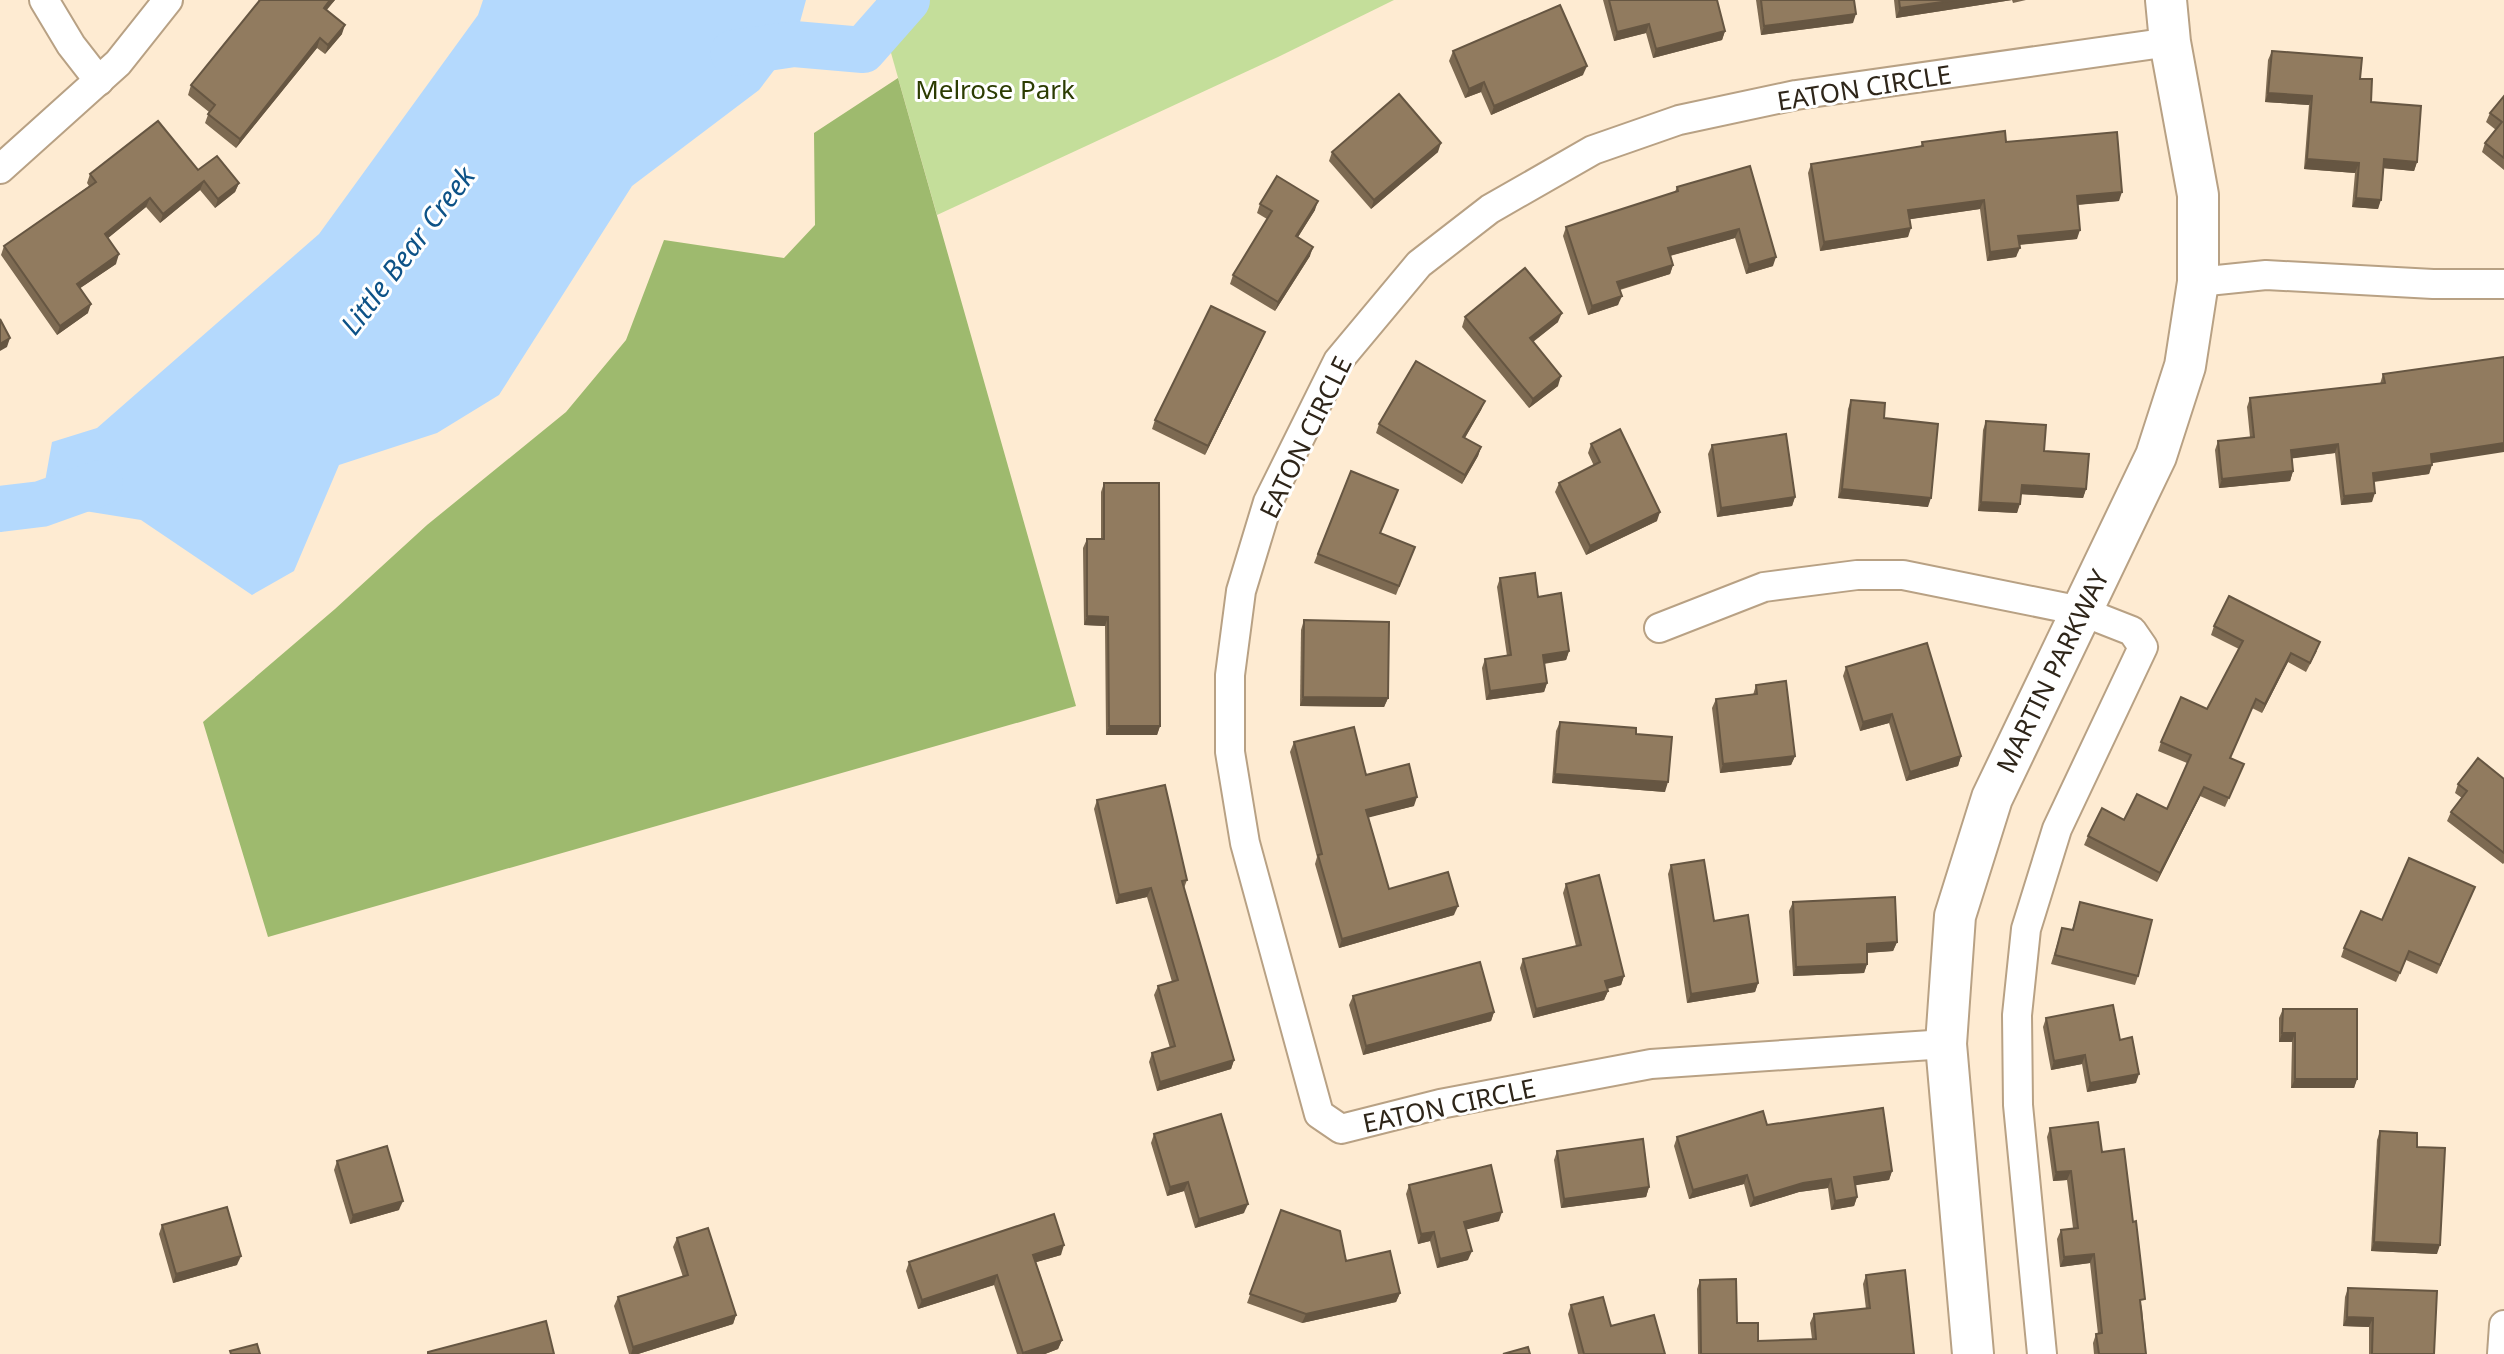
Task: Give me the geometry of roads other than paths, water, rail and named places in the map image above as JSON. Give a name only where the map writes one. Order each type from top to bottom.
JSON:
[{"type":"street","points":[[44,0],[71,45],[99,81]]},
{"type":"street","points":[[0,169],[118,63],[168,0]]},
{"type":"street","name":"MARTIN PARKWAY","points":[[1973,1354],[1946,1044],[1955,916],[1992,798],[2156,456],[2185,366],[2198,282],[2198,195],[2170,42],[2166,0]]},
{"type":"street","name":"EATON CIRCLE","points":[[1946,1044],[1651,1064],[1440,1104],[1341,1129],[1319,1114],[1245,843],[1230,752],[1230,675],[1241,591],[1268,502],[1338,361],[1419,264],[1490,209],[1593,150],[1679,120],[1796,95],[2170,42]]},
{"type":"street","points":[[2198,282],[2266,275],[2433,284],[2504,284]]},
{"type":"street","points":[[1659,628],[1764,587],[1857,575],[1903,575],[2081,611],[2132,631],[2143,647],[2057,829],[2026,929],[2017,1015],[2018,1105],[2042,1354]]},
{"type":"street","points":[[2502,1354],[2504,1325]]},
{"type":"water","points":[[483,0],[806,0],[794,44],[759,90],[632,186],[499,395],[437,433],[339,465],[294,571],[252,595],[141,520],[41,504],[52,442],[97,428],[319,234],[478,15]]},
{"type":"waterway","name":"Little Bear Creek","points":[[733,53],[794,44],[863,50],[907,0]]},
{"type":"waterway","name":"Little Bear Creek","points":[[0,509],[41,504],[100,483]]},
{"type":"park label","name":"Melrose Park","points":[[995,89]]}]
